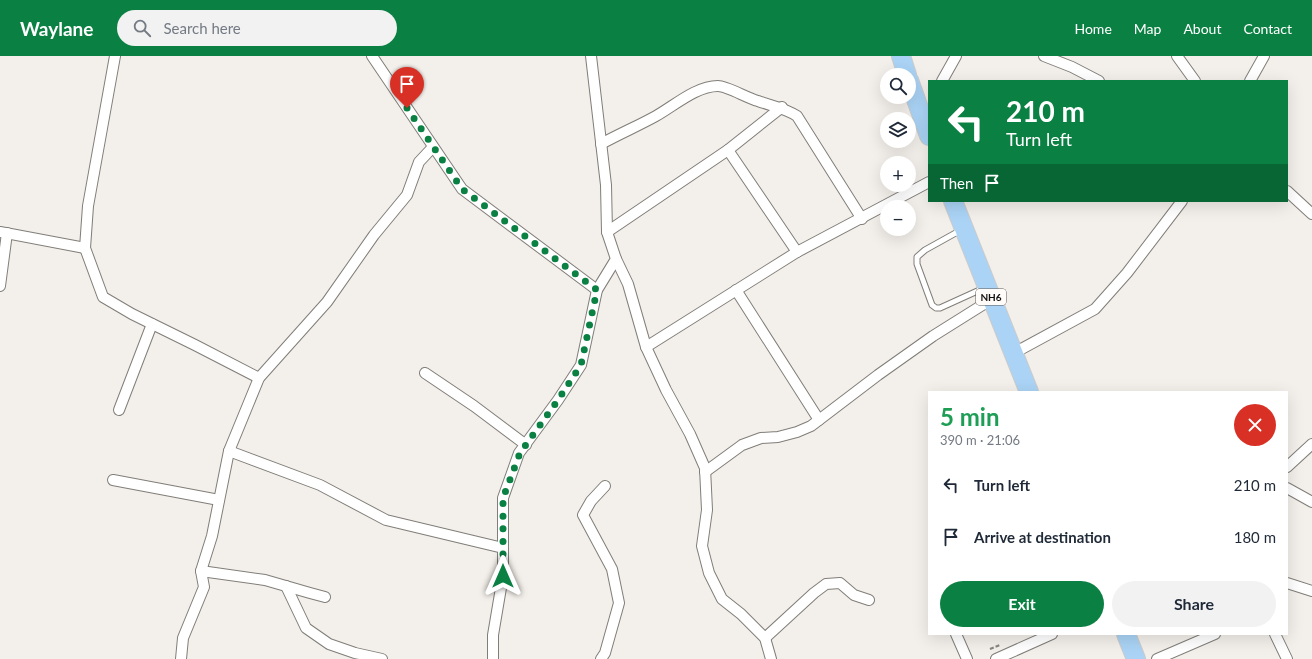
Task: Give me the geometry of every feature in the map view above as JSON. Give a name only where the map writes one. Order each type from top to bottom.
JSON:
[{"type":"highway","points":[[901,56],[905,68]]},
{"type":"highway","points":[[916,93],[926,112],[928,128]]},
{"type":"highway","name":"NH6","points":[[953,202],[1029,391]]},
{"type":"highway","points":[[1126,635],[1136,659]]},
{"type":"street","points":[[115,56],[88,206],[85,248],[103,297],[132,314],[195,344],[259,378]]},
{"type":"street","points":[[372,56],[462,189],[597,290]]},
{"type":"street","points":[[591,56],[606,185],[607,232],[616,260],[628,284],[646,347],[666,390],[690,434],[705,468],[707,510],[702,546],[709,573],[722,599],[741,614],[765,638],[771,659]]},
{"type":"street","points":[[943,80],[956,56]]},
{"type":"street","points":[[1044,56],[1072,67],[1097,80]]},
{"type":"street","points":[[1177,56],[1194,80]]},
{"type":"street","points":[[1251,80],[1264,56]]},
{"type":"street","points":[[601,144],[655,116],[699,90],[709,86],[720,86],[765,104],[782,108],[797,116],[862,219]]},
{"type":"street","points":[[607,232],[728,150],[782,108]]},
{"type":"street","points":[[181,659],[183,638],[204,586],[201,571],[212,536],[229,450],[259,378],[327,302],[374,235],[407,195],[419,162],[433,147]]},
{"type":"street","points":[[728,150],[797,252]]},
{"type":"street","points":[[646,347],[797,252],[862,219],[928,183]]},
{"type":"street","points":[[1288,192],[1312,214]]},
{"type":"street","points":[[1014,352],[1095,309],[1127,273],[1181,202]]},
{"type":"street","points":[[0,286],[3,233],[85,248]]},
{"type":"street","points":[[493,659],[493,635],[503,576],[503,498],[520,453],[581,365],[597,290],[616,260]]},
{"type":"street","points":[[736,290],[818,420]]},
{"type":"street","points":[[705,472],[742,445],[761,438],[778,437],[797,432],[811,426],[990,293]]},
{"type":"street","points":[[119,410],[152,324]]},
{"type":"street","points":[[425,373],[474,406],[526,445]]},
{"type":"street","points":[[1288,466],[1312,444]]},
{"type":"street","points":[[229,450],[320,485],[386,520],[503,548]]},
{"type":"street","points":[[112,480],[219,500]]},
{"type":"street","points":[[601,659],[605,654],[619,603],[612,569],[583,515],[591,501],[605,486]]},
{"type":"street","points":[[1288,489],[1312,502]]},
{"type":"street","points":[[201,571],[265,580],[325,596]]},
{"type":"street","points":[[765,638],[814,593],[826,584],[840,583],[854,595],[870,600]]},
{"type":"street","points":[[1288,583],[1312,591]]},
{"type":"street","points":[[286,586],[306,628],[329,644],[355,653],[382,659]]},
{"type":"street","points":[[956,635],[967,659]]},
{"type":"street","points":[[996,659],[1050,635]]},
{"type":"street","points":[[1157,659],[1212,635]]},
{"type":"street","points":[[1275,635],[1287,659]]},
{"type":"lane","points":[[964,228],[932,246],[917,258],[917,264],[932,305],[936,308],[940,308],[990,293]]},
{"type":"route","points":[[407,108],[462,189],[597,290],[581,365],[520,453],[503,498],[503,576]]}]
